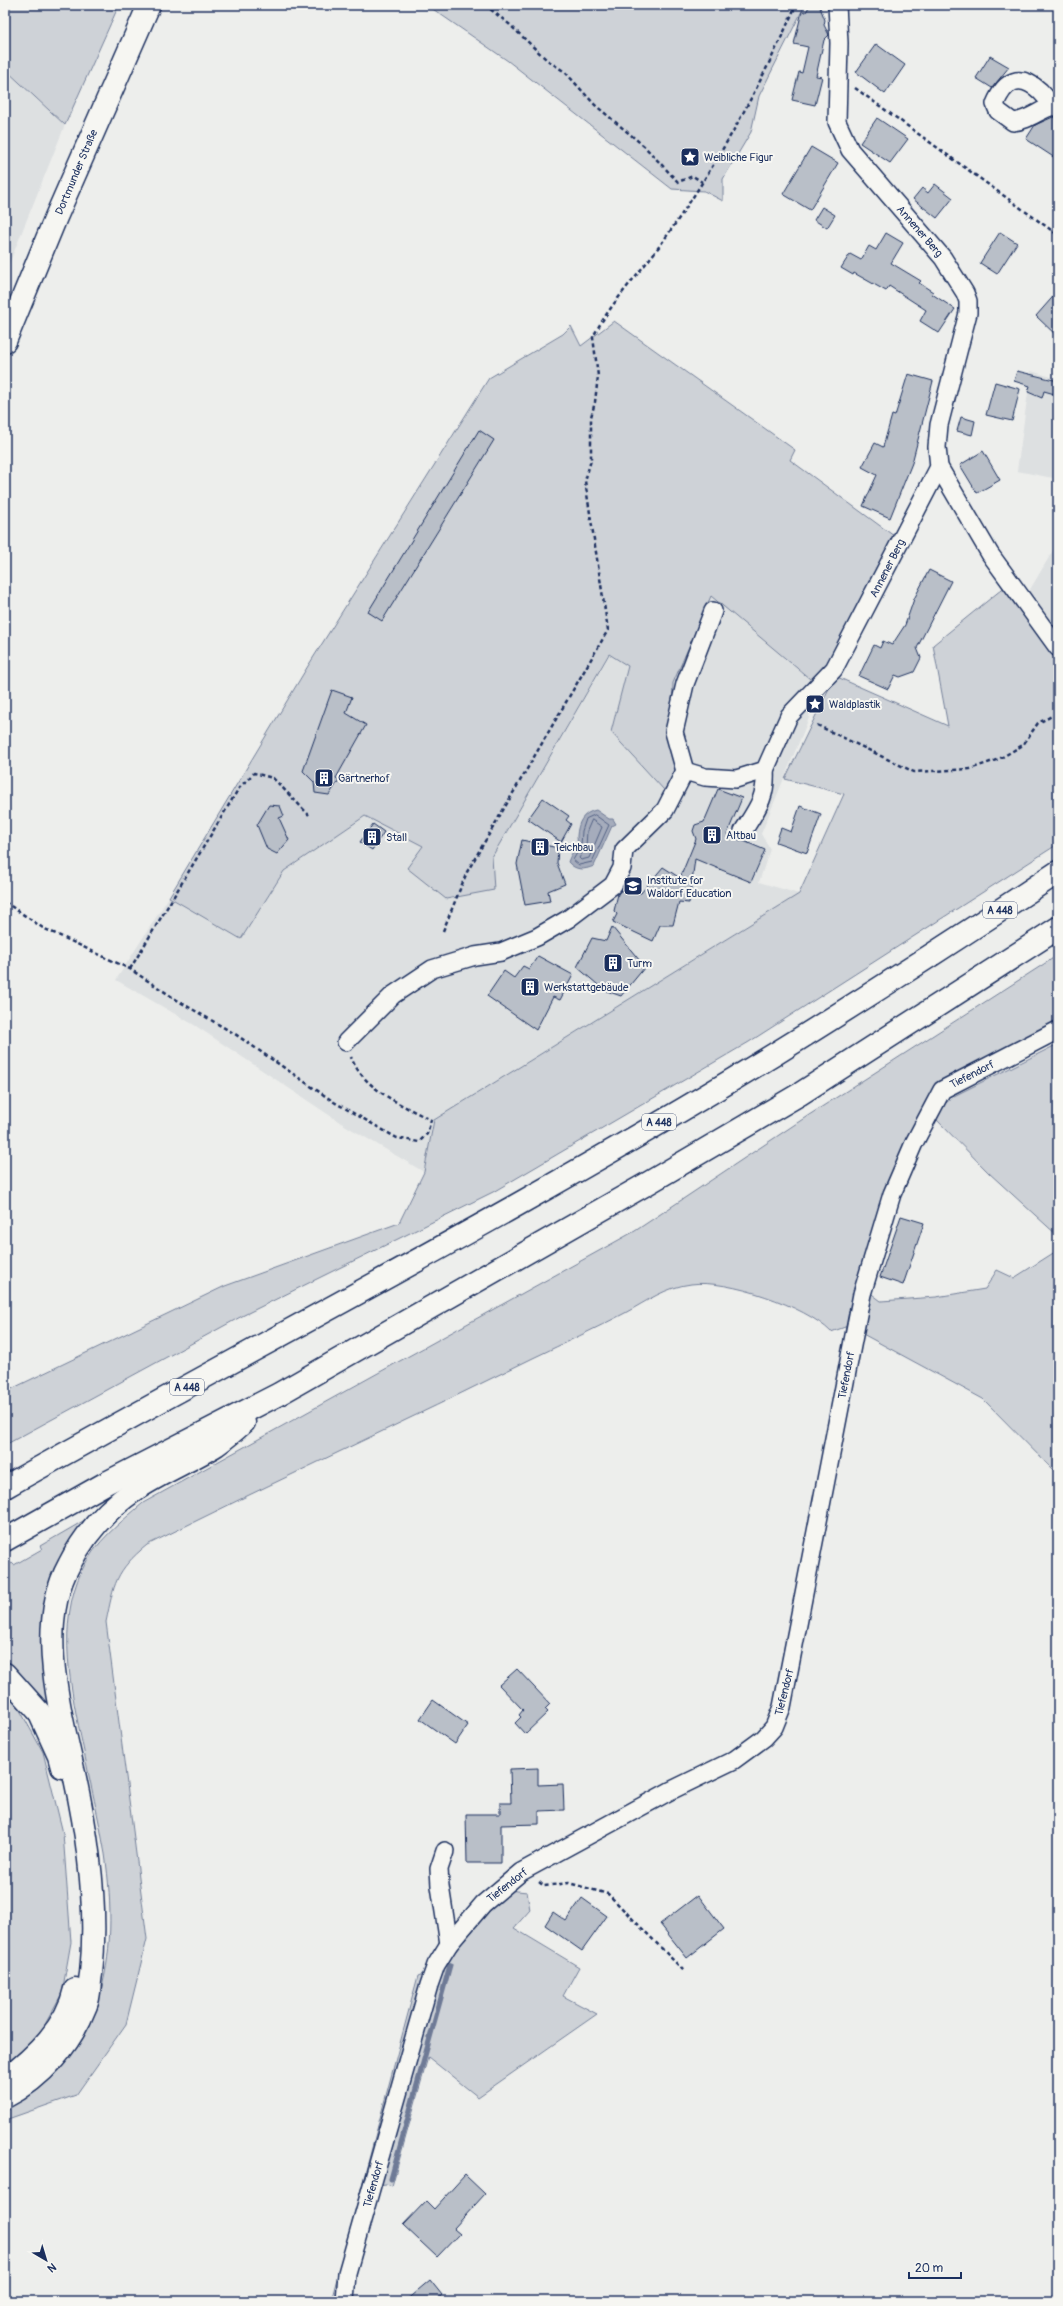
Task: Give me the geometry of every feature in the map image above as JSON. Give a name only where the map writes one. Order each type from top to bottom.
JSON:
[{"type":"main road","name":"Dortmunder Straße","points":[[5,341],[62,204],[149,5]]},
{"type":"main road","name":"A 448","points":[[5,1487],[357,1294],[630,1139],[773,1055],[943,949],[1058,872]]},
{"type":"main road","points":[[5,1540],[108,1482],[279,1394],[650,1182],[800,1094],[1058,928]]},
{"type":"main road","points":[[5,2096],[39,2074],[68,2042],[87,2004],[93,1952],[92,1877],[78,1791],[58,1695],[52,1647],[56,1600],[68,1566],[88,1534],[111,1510],[135,1490],[217,1444],[279,1394]]},
{"type":"main road","points":[[5,1674],[39,1712],[59,1756],[74,1830],[84,1909],[81,1964],[73,2000],[53,2035],[27,2063],[5,2080]]},
{"type":"street","name":"Annener Berg","points":[[838,5],[839,44],[837,122],[844,140],[850,150],[943,258],[957,278],[968,302],[968,313],[940,425],[937,447],[939,467],[990,554],[1058,648]]},
{"type":"street","name":"Annener Berg","points":[[766,770],[789,716],[834,670],[939,467]]},
{"type":"street","points":[[346,1042],[393,995],[432,970],[475,956],[501,952],[537,937],[568,919],[613,885],[622,868],[624,850],[665,810],[685,771],[674,732],[685,684],[713,610]]},
{"type":"street","points":[[685,771],[705,777],[736,779],[766,770],[767,786],[758,806],[743,831]]},
{"type":"street","name":"Tiefendorf","points":[[345,2301],[348,2273],[429,1985],[436,1966],[449,1944],[483,1904],[521,1872],[670,1791],[734,1760],[764,1738],[774,1727],[782,1707],[862,1294],[892,1194],[914,1143],[942,1090],[1058,1030]]},
{"type":"street","points":[[445,1851],[440,1869],[440,1886],[449,1944]]},
{"type":"path","points":[[485,5],[509,24],[547,60],[565,72],[595,105],[644,146],[678,182],[693,176],[702,182]]},
{"type":"path","points":[[444,931],[467,872],[608,630],[585,481],[591,460],[590,417],[595,402],[598,376],[593,337],[666,237],[724,150],[752,100],[796,5]]},
{"type":"path","points":[[838,78],[1058,236]]},
{"type":"path","points":[[817,725],[914,772],[970,768],[999,758],[1023,745],[1038,723],[1058,713]]},
{"type":"path","points":[[130,969],[239,788],[254,773],[273,778],[309,814]]},
{"type":"path","points":[[5,902],[43,928],[130,969],[180,1002],[235,1034],[334,1102],[397,1138],[419,1142],[427,1134],[431,1120],[391,1099],[356,1071],[346,1042]]},
{"type":"path","points":[[521,1872],[544,1886],[569,1883],[608,1894],[685,1972]]},
{"type":"shaded area","points":[[5,5],[119,5],[65,125],[5,69]]},
{"type":"shaded area","points":[[427,5],[805,5],[759,96],[751,132],[723,179],[723,201],[704,191],[672,189],[508,61]]},
{"type":"shaded area","points":[[5,69],[65,125],[5,274]]},
{"type":"shaded area","points":[[614,321],[795,450],[790,460],[894,536],[828,666],[818,680],[810,679],[711,596],[673,683],[670,747],[677,771],[664,790],[611,732],[628,666],[609,654],[492,857],[494,890],[446,899],[407,868],[423,846],[365,816],[284,871],[241,939],[169,897],[308,666],[489,378],[563,334],[571,326],[581,346]]},
{"type":"shaded area","points":[[1031,371],[1058,379],[1058,479],[1017,471]]},
{"type":"shaded area","points":[[1058,542],[1058,635],[1028,593]]},
{"type":"shaded area","points":[[1007,585],[1058,653],[1058,844],[749,1042],[493,1192],[244,1315],[5,1445],[5,1392],[225,1286],[399,1223],[424,1172],[434,1120],[799,894],[844,794],[785,779],[835,676],[948,726],[933,645]]},
{"type":"shaded area","name":"Institute for Waldorf Education","points":[[711,595],[810,679],[812,692],[809,718],[761,834],[770,849],[759,882],[799,894],[434,1120],[424,1172],[341,1123],[196,1026],[116,980],[169,897],[241,939],[284,871],[365,816],[424,846],[492,857],[610,654],[628,666],[611,732],[664,790],[670,747],[673,683]]},
{"type":"shaded area","points":[[1058,955],[1058,1026],[934,1092],[856,1282],[881,1301],[936,1297],[985,1289],[997,1270],[1014,1278],[1058,1250],[1058,1475],[983,1399],[848,1326],[831,1332],[819,1322],[804,1313],[765,1296],[725,1286],[691,1284],[665,1291],[591,1330],[147,1545],[136,1554],[122,1571],[114,1588],[106,1622],[147,1939],[126,2024],[76,2095],[5,2120],[5,2109],[39,2087],[65,2062],[85,2033],[98,2001],[106,1966],[110,1930],[109,1892],[105,1854],[74,1703],[68,1658],[68,1635],[74,1591],[87,1560],[101,1542],[143,1503],[635,1231],[809,1115]]},
{"type":"shaded area","points":[[1058,1044],[1058,1236],[989,1173],[932,1115],[954,1096]]},
{"type":"shaded area","points":[[90,1517],[70,1548],[55,1717],[5,1666],[5,1567],[12,1563],[14,1565],[42,1549],[40,1546]]},
{"type":"shaded area","points":[[5,1695],[16,1703],[43,1752],[63,1833],[71,1942],[62,1993],[42,2030],[19,2054],[5,2063]]},
{"type":"shaded area","points":[[508,1890],[527,1892],[530,1910],[514,1928],[579,1967],[563,1996],[597,2014],[478,2097],[428,2057],[392,2186],[386,2184],[367,2186],[337,2301],[331,2301],[418,1976],[441,1967]]},
{"type":"water","points":[[596,810],[609,819],[613,819],[616,824],[612,826],[594,866],[580,869],[574,867],[568,862],[577,844],[578,827],[582,819],[591,811]]},
{"type":"building","points":[[810,5],[819,5],[825,20],[824,25],[829,35],[824,40],[816,76],[822,77],[815,105],[792,100],[799,72],[802,73],[808,47],[794,44],[802,11],[806,12]]},
{"type":"building","points":[[876,44],[905,65],[885,94],[856,72]]},
{"type":"building","points":[[990,56],[1009,67],[992,88],[976,78]]},
{"type":"building","points":[[1053,117],[1058,118],[1058,160],[1026,139],[1035,125]]},
{"type":"building","points":[[877,118],[908,139],[890,163],[860,143]]},
{"type":"building","points":[[811,147],[838,163],[810,210],[783,194]]},
{"type":"building","points":[[935,184],[953,198],[937,218],[913,199],[922,188],[928,193]]},
{"type":"building","points":[[822,207],[835,215],[827,228],[814,220]]},
{"type":"building","points":[[1000,232],[1017,243],[997,274],[980,263]]},
{"type":"building","points":[[886,233],[903,243],[891,263],[921,281],[919,283],[933,292],[932,294],[955,309],[939,333],[920,321],[926,310],[889,286],[886,291],[854,273],[853,275],[841,268],[850,254],[861,260],[869,246],[876,250]]},
{"type":"building","points":[[1058,291],[1058,337],[1036,316]]},
{"type":"building","points":[[1017,371],[1058,381],[1058,395],[1044,391],[1042,398],[1028,392],[1030,386],[1014,381]]},
{"type":"building","points":[[908,374],[933,381],[912,463],[890,518],[863,506],[877,475],[862,467],[875,443],[883,447],[892,415],[895,416]]},
{"type":"building","points":[[995,382],[1020,389],[1012,421],[986,415]]},
{"type":"building","points":[[961,417],[975,421],[972,435],[957,431]]},
{"type":"building","points":[[479,430],[494,440],[382,621],[368,612]]},
{"type":"building","points":[[983,451],[1000,480],[977,493],[960,465]]},
{"type":"building","points":[[929,570],[951,581],[917,648],[921,658],[914,672],[900,677],[895,675],[888,689],[859,676],[874,645],[880,648],[883,641],[892,645],[905,625],[914,599]]},
{"type":"building","points":[[332,690],[352,697],[346,713],[366,725],[336,778],[339,780],[329,795],[315,793],[314,782],[303,771]]},
{"type":"building","points":[[718,789],[742,798],[727,834],[765,850],[751,882],[695,859],[689,903],[679,902],[673,925],[660,925],[653,941],[613,922],[617,914],[614,911],[618,894],[621,890],[641,893],[663,867],[680,878],[696,839],[693,831],[695,825],[704,822]]},
{"type":"building","points":[[543,798],[569,816],[566,820],[571,824],[561,842],[528,819]]},
{"type":"building","points":[[269,805],[280,806],[284,816],[279,818],[289,840],[277,854],[267,849],[257,825]]},
{"type":"building","points":[[800,806],[821,814],[807,853],[776,842],[781,828],[791,832]]},
{"type":"building","name":"Stall","points":[[373,824],[384,832],[372,850],[360,842]]},
{"type":"building","points":[[522,840],[558,848],[557,863],[565,884],[548,891],[550,901],[525,905],[517,864]]},
{"type":"building","name":"Turm","points":[[612,927],[645,967],[621,996],[604,990],[577,967],[592,938],[606,941]]},
{"type":"building","name":"Werkstattgebäude","points":[[538,956],[573,975],[560,1000],[553,997],[536,1030],[487,996],[504,971],[514,978],[523,966],[529,969]]},
{"type":"building","points":[[901,1216],[924,1223],[903,1285],[880,1277]]},
{"type":"building","points":[[517,1669],[550,1704],[545,1709],[548,1712],[525,1734],[515,1723],[521,1717],[519,1715],[523,1710],[499,1685]]},
{"type":"building","points":[[433,1700],[468,1725],[455,1744],[420,1719]]},
{"type":"building","points":[[538,1768],[538,1785],[563,1784],[564,1810],[539,1811],[539,1824],[501,1825],[501,1863],[467,1863],[466,1814],[500,1814],[500,1803],[511,1803],[510,1769]]},
{"type":"building","points":[[698,1895],[724,1929],[687,1958],[660,1924]]},
{"type":"building","points":[[582,1898],[607,1916],[582,1951],[545,1925],[553,1912],[566,1921]]},
{"type":"building","points":[[465,2175],[485,2194],[454,2228],[460,2233],[437,2257],[403,2225],[426,2201],[434,2209]]},
{"type":"building","points":[[430,2280],[442,2295],[435,2301],[405,2301]]},
{"type":"waterway","points":[[391,2179],[450,1965]]},
{"type":"place","name":"Weibliche Figur","points":[[690,157]]},
{"type":"place","name":"Waldplastik","points":[[815,704]]},
{"type":"place","name":"Gärtnerhof","points":[[324,778]]},
{"type":"place","name":"Altbau","points":[[712,835]]},
{"type":"place","name":"Stall","points":[[372,837]]},
{"type":"place","name":"Teichbau","points":[[540,847]]},
{"type":"place","name":"Institute for Waldorf Education","points":[[633,886]]},
{"type":"place","name":"Turm","points":[[613,963]]},
{"type":"place","name":"Werkstattgebäude","points":[[530,987]]}]
